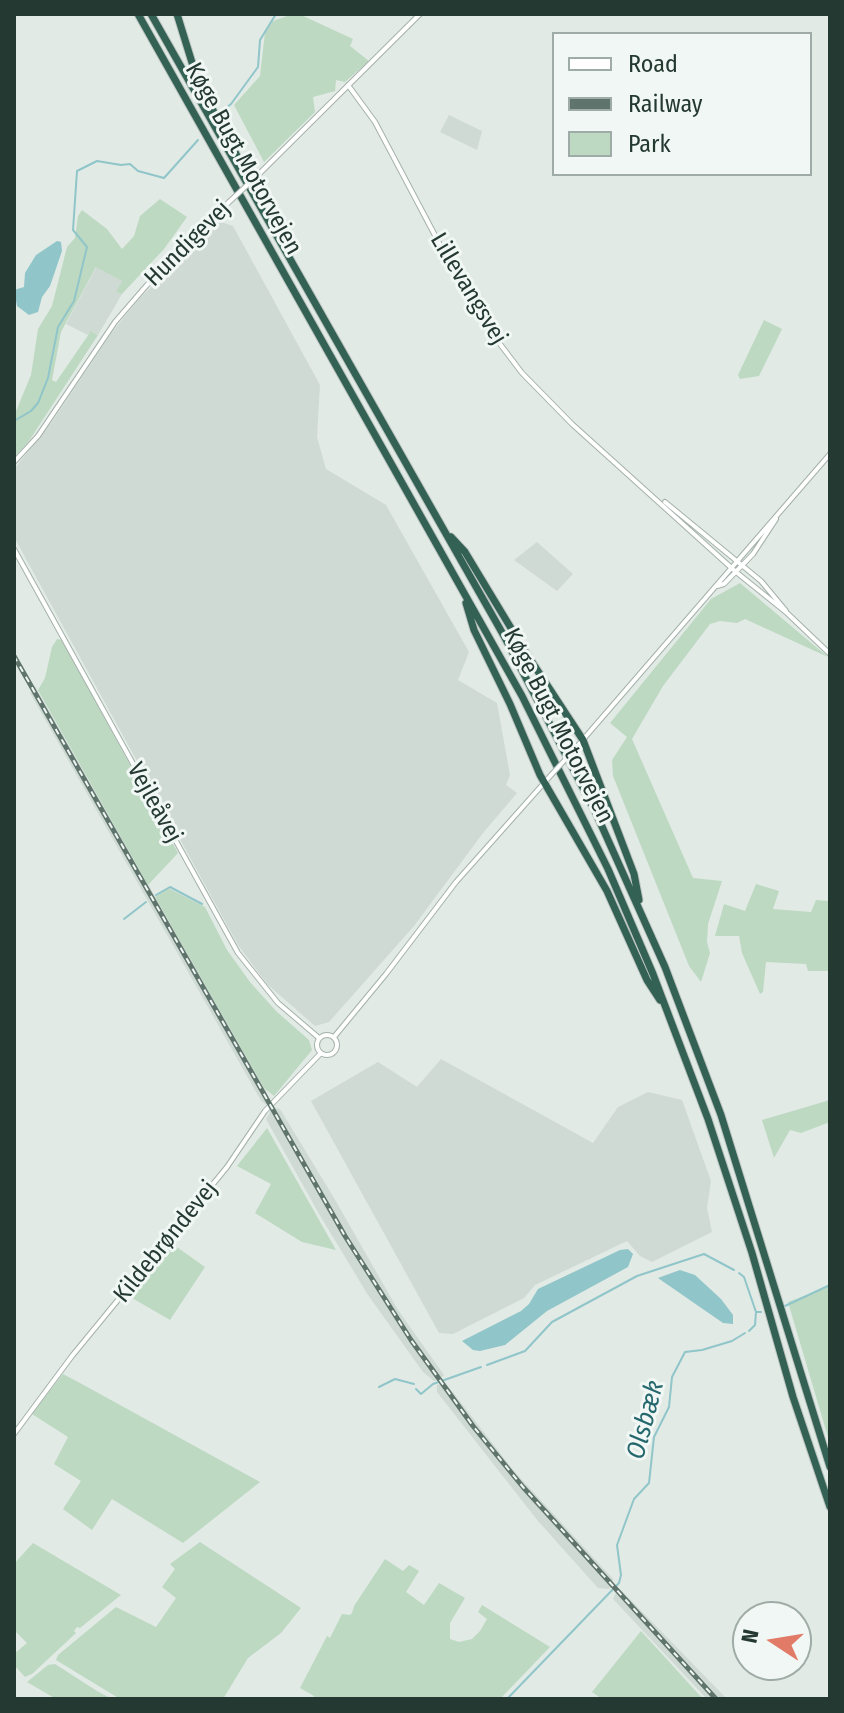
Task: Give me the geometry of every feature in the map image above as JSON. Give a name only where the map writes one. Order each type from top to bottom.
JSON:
[{"type":"highway","name":"Køge Bugt Motorvejen","points":[[138,14],[522,696],[584,818],[669,1013],[730,1184],[793,1397],[830,1507]]},
{"type":"highway","name":"Køge Bugt Motorvejen","points":[[151,14],[254,192],[561,743],[642,914],[721,1115],[830,1467]]},
{"type":"highway","points":[[177,14],[198,82],[254,192]]},
{"type":"highway","points":[[444,530],[465,552],[583,740],[634,874],[642,914]]},
{"type":"highway","points":[[462,589],[474,630],[544,783],[607,891],[647,980],[669,1013]]},
{"type":"street","name":"Hundigevej","points":[[14,462],[38,436],[115,322],[147,285],[420,14]]},
{"type":"street","name":"Lillevangsvej","points":[[348,85],[375,122],[475,311],[508,356],[551,404],[830,654]]},
{"type":"street","points":[[334,1037],[456,882],[830,454]]},
{"type":"street","name":"Lillevangsvej","points":[[657,499],[700,530],[770,589],[787,613]]},
{"type":"street","points":[[715,587],[724,584],[743,566],[779,514]]},
{"type":"street","name":"Vejleåvej","points":[[14,549],[238,953],[278,1003],[319,1038]]},
{"type":"street","points":[[326,1035],[334,1037],[334,1051],[327,1055],[321,1053],[317,1048],[319,1038],[326,1035]]},
{"type":"street","name":"Kildebrøndevej","points":[[14,1434],[72,1356],[227,1167],[265,1111],[321,1053]]},
{"type":"shaded area","points":[[449,115],[482,131],[477,150],[440,132]]},
{"type":"shaded area","points":[[218,221],[233,226],[320,385],[317,437],[326,469],[386,505],[469,652],[458,680],[497,703],[510,775],[506,785],[517,793],[414,926],[329,1022],[315,1026],[267,984],[238,945],[14,537],[14,469],[52,422],[112,332],[140,298]]},
{"type":"shaded area","points":[[97,266],[122,281],[117,292],[122,294],[98,335],[92,331],[88,335],[66,324]]},
{"type":"shaded area","points":[[537,542],[573,574],[557,591],[514,560]]},
{"type":"shaded area","points":[[35,686],[266,1091],[269,1101],[266,1105],[30,693]]},
{"type":"shaded area","points":[[441,1059],[593,1143],[618,1107],[648,1092],[682,1100],[711,1181],[707,1208],[712,1232],[652,1262],[640,1256],[627,1241],[535,1285],[524,1298],[453,1334],[439,1333],[311,1101],[378,1062],[417,1087]]},
{"type":"shaded area","points":[[273,1107],[280,1109],[398,1310],[444,1375],[440,1379],[434,1381],[423,1372],[368,1295],[266,1119]]},
{"type":"shaded area","points":[[442,1383],[448,1386],[514,1471],[613,1579],[609,1589],[598,1588],[538,1521],[437,1392],[437,1385]]},
{"type":"shaded area","points":[[617,1590],[621,1590],[727,1699],[707,1699],[613,1599]]},
{"type":"green space","points":[[293,14],[353,39],[350,46],[369,61],[345,82],[336,80],[335,91],[313,97],[315,112],[264,162],[234,105],[260,76],[265,33],[273,21]]},
{"type":"green space","points":[[160,199],[187,217],[164,249],[122,294],[116,292],[122,281],[96,267],[61,332],[52,380],[56,382],[91,331],[98,335],[29,441],[14,457],[14,416],[31,375],[38,329],[52,306],[67,247],[75,238],[78,216],[82,210],[107,229],[122,249],[134,236],[140,216]]},
{"type":"green space","points":[[764,320],[782,329],[759,376],[740,379],[738,375]]},
{"type":"green space","points":[[740,583],[828,657],[745,619],[737,623],[720,621],[710,624],[663,686],[632,739],[693,878],[722,881],[708,924],[710,953],[701,982],[689,966],[613,776],[612,760],[627,737],[610,723],[711,599]]},
{"type":"green space","points":[[57,639],[62,640],[178,853],[148,885],[38,690]]},
{"type":"green space","points":[[756,884],[779,891],[773,909],[811,912],[816,900],[828,901],[830,971],[808,971],[806,964],[766,962],[763,992],[760,994],[742,953],[739,936],[715,936],[724,904],[745,911]]},
{"type":"green space","points":[[168,888],[205,907],[227,950],[250,982],[276,1011],[309,1040],[312,1050],[274,1096],[264,1088],[155,897]]},
{"type":"green space","points":[[830,1100],[830,1122],[801,1133],[790,1130],[774,1158],[762,1120]]},
{"type":"green space","points":[[267,1128],[336,1250],[302,1242],[255,1213],[271,1184],[237,1166]]},
{"type":"green space","points":[[171,1243],[205,1267],[170,1320],[127,1295]]},
{"type":"green space","points":[[830,1286],[830,1444],[788,1302]]},
{"type":"green space","points":[[63,1374],[260,1482],[183,1543],[112,1499],[92,1530],[63,1509],[81,1481],[54,1464],[68,1437],[32,1414]]},
{"type":"green space","points":[[200,1542],[301,1608],[281,1633],[248,1658],[223,1699],[120,1699],[56,1660],[58,1655],[116,1607],[156,1627],[176,1598],[162,1587],[175,1569],[170,1564]]},
{"type":"green space","points":[[33,1543],[121,1595],[80,1628],[77,1627],[76,1633],[25,1677],[14,1665],[14,1654],[27,1643],[14,1630],[14,1564]]},
{"type":"green space","points":[[385,1559],[403,1571],[409,1565],[419,1571],[406,1592],[424,1605],[439,1583],[465,1598],[450,1623],[450,1639],[459,1642],[472,1639],[480,1631],[487,1619],[478,1612],[482,1605],[550,1647],[500,1699],[313,1699],[314,1696],[300,1688],[327,1636],[330,1638],[342,1614],[352,1613]]},
{"type":"green space","points":[[641,1631],[703,1699],[602,1699],[592,1692]]},
{"type":"green space","points":[[55,1664],[112,1699],[56,1699],[27,1682],[48,1665]]},
{"type":"water","points":[[57,241],[61,242],[62,251],[50,286],[42,297],[38,312],[29,315],[17,306],[14,290],[24,287],[25,273],[36,255]]},
{"type":"water","points":[[628,1249],[633,1254],[628,1267],[547,1311],[505,1345],[480,1351],[473,1350],[462,1341],[521,1311],[538,1289]]},
{"type":"water","points":[[680,1270],[695,1275],[721,1299],[733,1315],[733,1324],[723,1323],[658,1278]]},
{"type":"waterway","points":[[220,113],[231,104],[258,67],[260,40],[276,14]]},
{"type":"waterway","points":[[14,421],[38,403],[48,378],[58,327],[74,301],[87,247],[73,230],[77,171],[97,161],[130,164],[138,171],[164,178],[198,140]]},
{"type":"waterway","points":[[156,895],[170,887],[202,904]]},
{"type":"waterway","points":[[124,919],[146,902]]},
{"type":"waterway","points":[[487,1365],[525,1351],[552,1322],[637,1276],[704,1254],[734,1270]]},
{"type":"waterway","points":[[739,1273],[744,1277],[756,1312]]},
{"type":"waterway","name":"Olsbæk","points":[[785,1306],[830,1285]]},
{"type":"waterway","name":"Olsbæk","points":[[749,1331],[755,1325],[756,1312],[761,1312]]},
{"type":"waterway","name":"Olsbæk","points":[[507,1699],[619,1583],[621,1575],[617,1545],[634,1499],[649,1483],[654,1437],[669,1407],[672,1377],[685,1352],[732,1341],[745,1333]]},
{"type":"waterway","points":[[416,1389],[421,1394],[433,1384],[481,1367]]},
{"type":"waterway","points":[[379,1387],[395,1379],[414,1384]]},
{"type":"railway","points":[[14,656],[345,1236],[411,1340],[473,1426],[523,1487],[716,1699]]}]
